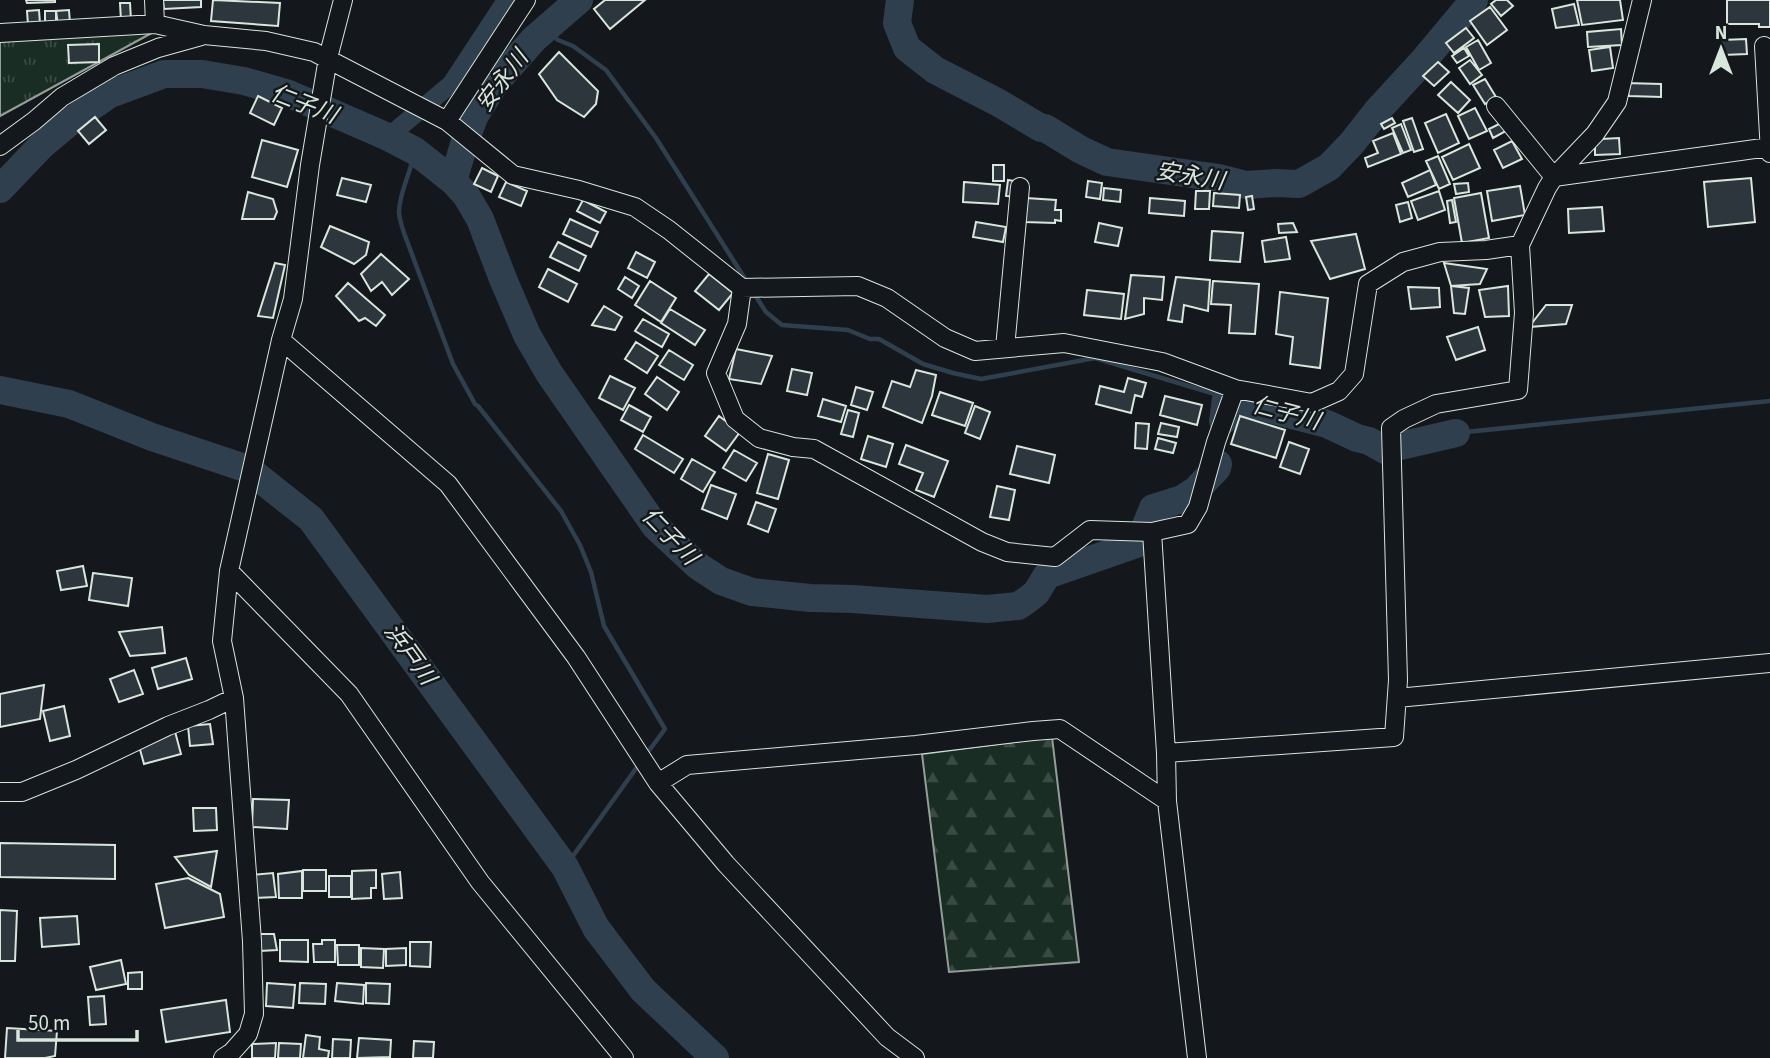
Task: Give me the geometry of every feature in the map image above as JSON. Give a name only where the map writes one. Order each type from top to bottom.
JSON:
[{"type":"street","points":[[154,0],[155,24]]},
{"type":"street","points":[[223,1058],[248,1034],[254,1014],[252,941],[234,698],[222,641],[229,571],[275,366],[293,299],[310,166],[328,58],[343,0]]},
{"type":"street","points":[[447,121],[526,0]]},
{"type":"street","points":[[1166,753],[1394,737],[1398,680],[1391,428],[1436,404],[1518,390],[1524,313],[1520,245],[1554,177],[1595,134],[1617,102],[1642,0]]},
{"type":"street","points":[[0,33],[155,24],[204,35],[266,41],[314,52],[447,121],[513,175],[579,190],[635,207],[669,230],[742,288],[859,286],[887,298],[945,338],[975,351],[1064,343],[1162,362],[1235,389],[1312,403],[1339,391],[1354,374],[1368,284],[1403,262],[1440,252],[1520,245]]},
{"type":"street","points":[[0,146],[62,97],[114,66],[158,48],[204,35]]},
{"type":"street","points":[[1764,46],[1770,153]]},
{"type":"street","points":[[1496,106],[1554,177]]},
{"type":"street","points":[[1554,177],[1770,148]]},
{"type":"street","points":[[1005,348],[1020,187]]},
{"type":"street","points":[[742,288],[737,324],[716,373],[735,419],[759,438],[793,447],[814,449],[982,542],[1007,552],[1055,557],[1090,530],[1152,532],[1188,524],[1198,507],[1216,442],[1235,389]]},
{"type":"street","points":[[281,341],[448,484],[576,657],[658,783],[726,864],[887,1037],[915,1058]]},
{"type":"street","points":[[1152,532],[1167,802],[1197,1058]]},
{"type":"street","points":[[229,571],[349,694],[480,882],[624,1058]]},
{"type":"street","points":[[1397,698],[1770,663]]},
{"type":"street","points":[[0,792],[22,792],[234,698]]},
{"type":"street","points":[[658,783],[687,765],[1060,730],[1167,802]]},
{"type":"green space","points":[[159,29],[0,116],[0,37]]},
{"type":"green space","points":[[1052,737],[1079,962],[949,972],[922,754]]},
{"type":"building","points":[[26,0],[55,0],[55,2],[27,3]]},
{"type":"building","points":[[163,0],[201,0],[201,7],[164,9]]},
{"type":"building","points":[[213,0],[280,3],[278,26],[211,21]]},
{"type":"building","points":[[605,0],[645,0],[610,29],[594,9]]},
{"type":"building","points":[[1496,0],[1507,0],[1513,6],[1501,16],[1491,4]]},
{"type":"building","points":[[1577,0],[1620,0],[1623,20],[1582,25]]},
{"type":"building","points":[[1727,0],[1770,0],[1770,27],[1759,27],[1759,24],[1727,24]]},
{"type":"building","points":[[120,3],[130,3],[131,20],[121,21]]},
{"type":"building","points":[[1574,4],[1579,25],[1556,28],[1552,9]]},
{"type":"building","points":[[1490,7],[1507,30],[1487,45],[1470,21]]},
{"type":"building","points":[[39,10],[40,24],[28,25],[27,11]]},
{"type":"building","points":[[69,10],[70,24],[58,25],[56,11]]},
{"type":"building","points":[[45,11],[56,11],[56,25],[45,25]]},
{"type":"building","points":[[1466,28],[1474,38],[1454,53],[1446,43]]},
{"type":"building","points":[[1621,29],[1622,45],[1588,47],[1587,32]]},
{"type":"building","points":[[1746,39],[1747,54],[1723,55],[1722,40]]},
{"type":"building","points":[[1478,40],[1491,63],[1479,70],[1466,47]]},
{"type":"building","points":[[99,44],[99,62],[69,63],[68,45]]},
{"type":"building","points":[[1610,47],[1613,68],[1592,71],[1589,50]]},
{"type":"building","points":[[1464,48],[1469,56],[1457,63],[1452,56]]},
{"type":"building","points":[[559,52],[598,91],[596,104],[584,117],[557,100],[539,74]]},
{"type":"building","points":[[1470,60],[1482,75],[1470,84],[1459,68]]},
{"type":"building","points":[[1438,62],[1449,72],[1434,86],[1423,76]]},
{"type":"building","points":[[1485,79],[1496,97],[1485,104],[1473,85]]},
{"type":"building","points":[[1451,82],[1470,100],[1458,113],[1438,95]]},
{"type":"building","points":[[1625,83],[1661,84],[1661,97],[1629,96]]},
{"type":"building","points":[[258,96],[282,108],[274,125],[250,113]]},
{"type":"building","points":[[1475,108],[1487,131],[1469,139],[1458,116]]},
{"type":"building","points":[[1446,114],[1459,143],[1438,153],[1425,123]]},
{"type":"building","points":[[95,117],[106,130],[89,144],[78,131]]},
{"type":"building","points":[[1392,118],[1395,123],[1384,129],[1381,124]]},
{"type":"building","points":[[1412,118],[1423,149],[1414,152],[1403,121]]},
{"type":"building","points":[[1501,123],[1506,131],[1493,138],[1489,129]]},
{"type":"building","points":[[1401,124],[1411,150],[1403,153],[1392,128]]},
{"type":"building","points":[[1393,133],[1401,154],[1368,167],[1365,158],[1378,153],[1373,141]]},
{"type":"building","points":[[1619,138],[1620,154],[1595,155],[1595,146],[1601,139]]},
{"type":"building","points":[[262,140],[298,150],[287,187],[252,177]]},
{"type":"building","points":[[1512,141],[1522,159],[1503,168],[1494,150]]},
{"type":"building","points":[[1469,144],[1480,168],[1453,180],[1442,157]]},
{"type":"building","points":[[1438,156],[1450,184],[1439,189],[1426,161]]},
{"type":"building","points":[[993,165],[1004,165],[1004,181],[993,181]]},
{"type":"building","points":[[482,168],[498,176],[491,192],[474,184]]},
{"type":"building","points":[[1430,170],[1436,185],[1408,197],[1402,183]]},
{"type":"building","points":[[342,178],[371,185],[366,202],[337,195]]},
{"type":"building","points":[[1751,178],[1755,222],[1708,227],[1704,182]]},
{"type":"building","points":[[1008,180],[1015,181],[1014,197],[1006,196]]},
{"type":"building","points":[[1088,181],[1102,183],[1100,199],[1086,197]]},
{"type":"building","points":[[506,182],[527,191],[521,206],[499,197]]},
{"type":"building","points":[[964,182],[1000,185],[998,204],[963,202]]},
{"type":"building","points":[[1468,183],[1469,192],[1456,194],[1454,184]]},
{"type":"building","points":[[1520,186],[1525,215],[1492,221],[1487,191]]},
{"type":"building","points":[[1104,188],[1121,190],[1120,202],[1103,200]]},
{"type":"building","points":[[1196,191],[1210,191],[1209,209],[1195,209]]},
{"type":"building","points":[[1439,191],[1445,210],[1418,220],[1411,201]]},
{"type":"building","points":[[248,192],[273,199],[277,212],[274,219],[242,219]]},
{"type":"building","points":[[1214,193],[1240,195],[1239,208],[1213,206]]},
{"type":"building","points":[[1481,193],[1489,238],[1462,243],[1454,198]]},
{"type":"building","points":[[1252,196],[1254,209],[1248,210],[1246,197]]},
{"type":"building","points":[[1026,198],[1056,200],[1055,210],[1061,210],[1061,221],[1025,222]]},
{"type":"building","points":[[1150,198],[1185,201],[1184,216],[1149,213]]},
{"type":"building","points":[[583,200],[606,212],[600,223],[577,211]]},
{"type":"building","points":[[1452,200],[1456,222],[1450,223],[1447,201]]},
{"type":"building","points":[[1408,202],[1412,218],[1400,222],[1396,205]]},
{"type":"building","points":[[1602,207],[1604,231],[1569,233],[1568,209]]},
{"type":"building","points":[[570,219],[598,232],[591,247],[563,234]]},
{"type":"building","points":[[976,222],[1006,227],[1003,242],[973,237]]},
{"type":"building","points":[[1099,223],[1122,228],[1118,246],[1095,242]]},
{"type":"building","points":[[1293,223],[1297,232],[1279,233],[1278,224]]},
{"type":"building","points":[[330,226],[369,242],[366,255],[354,264],[321,247]]},
{"type":"building","points":[[1212,231],[1243,233],[1240,262],[1210,260]]},
{"type":"building","points":[[1356,234],[1365,269],[1330,279],[1311,241]]},
{"type":"building","points":[[1286,237],[1290,259],[1265,262],[1262,241]]},
{"type":"building","points":[[558,242],[586,256],[579,271],[550,257]]},
{"type":"building","points":[[636,252],[655,262],[647,278],[628,268]]},
{"type":"building","points":[[381,254],[409,279],[392,295],[382,282],[371,291],[361,274]]},
{"type":"building","points":[[275,263],[285,265],[273,318],[258,316]]},
{"type":"building","points":[[1444,263],[1487,269],[1480,284],[1451,286]]},
{"type":"building","points":[[548,269],[577,284],[568,302],[539,287]]},
{"type":"building","points":[[709,274],[733,293],[719,310],[695,291]]},
{"type":"building","points":[[1131,275],[1164,277],[1162,300],[1144,298],[1144,314],[1125,319]]},
{"type":"building","points":[[625,277],[639,286],[632,298],[618,289]]},
{"type":"building","points":[[1176,277],[1210,280],[1208,311],[1184,305],[1182,322],[1168,320]]},
{"type":"building","points":[[650,281],[676,298],[661,322],[635,305]]},
{"type":"building","points":[[1213,281],[1259,284],[1255,334],[1229,333],[1231,305],[1211,304]]},
{"type":"building","points":[[348,283],[385,315],[376,326],[365,318],[359,321],[336,296]]},
{"type":"building","points":[[1451,286],[1469,288],[1465,314],[1454,313]]},
{"type":"building","points":[[1508,286],[1509,316],[1485,317],[1479,290]]},
{"type":"building","points":[[1408,287],[1439,288],[1440,307],[1411,309]]},
{"type":"building","points":[[1087,290],[1124,294],[1121,319],[1084,315]]},
{"type":"building","points":[[1280,292],[1328,298],[1320,368],[1290,364],[1293,337],[1276,334]]},
{"type":"building","points":[[1546,305],[1572,305],[1566,324],[1529,327]]},
{"type":"building","points":[[604,306],[622,317],[615,330],[592,325]]},
{"type":"building","points":[[670,309],[705,330],[695,345],[661,323]]},
{"type":"building","points":[[643,319],[669,334],[662,347],[635,331]]},
{"type":"building","points":[[1478,327],[1485,350],[1456,360],[1447,337]]},
{"type":"building","points":[[636,342],[658,356],[647,373],[625,359]]},
{"type":"building","points":[[736,349],[772,356],[761,384],[729,379]]},
{"type":"building","points":[[669,350],[693,365],[684,380],[659,365]]},
{"type":"building","points":[[792,369],[812,373],[807,395],[787,391]]},
{"type":"building","points":[[916,370],[936,375],[922,423],[883,407],[892,381],[910,387]]},
{"type":"building","points":[[610,376],[635,388],[623,410],[599,398]]},
{"type":"building","points":[[657,377],[679,392],[667,410],[645,394]]},
{"type":"building","points":[[1128,378],[1146,383],[1142,397],[1135,395],[1131,413],[1096,404],[1100,386],[1124,392]]},
{"type":"building","points":[[856,387],[873,392],[867,410],[851,405]]},
{"type":"building","points":[[940,392],[973,403],[965,426],[932,415]]},
{"type":"building","points":[[1165,396],[1202,405],[1197,425],[1160,415]]},
{"type":"building","points":[[823,399],[846,406],[841,422],[818,416]]},
{"type":"building","points":[[629,405],[651,417],[643,432],[621,420]]},
{"type":"building","points":[[975,406],[990,412],[980,439],[965,433]]},
{"type":"building","points":[[848,410],[859,413],[853,437],[841,434]]},
{"type":"building","points":[[719,416],[740,432],[726,451],[705,436]]},
{"type":"building","points":[[1240,416],[1285,430],[1276,458],[1231,444]]},
{"type":"building","points":[[1136,423],[1149,424],[1147,449],[1135,448]]},
{"type":"building","points":[[1161,423],[1179,427],[1177,437],[1158,434]]},
{"type":"building","points":[[643,435],[683,459],[674,473],[635,449]]},
{"type":"building","points":[[868,436],[893,444],[886,467],[861,459]]},
{"type":"building","points":[[1158,438],[1176,443],[1173,453],[1155,449]]},
{"type":"building","points":[[1289,442],[1309,449],[1300,474],[1280,467]]},
{"type":"building","points":[[906,445],[948,461],[934,497],[916,490],[923,473],[899,464]]},
{"type":"building","points":[[1017,446],[1055,455],[1049,483],[1010,474]]},
{"type":"building","points":[[734,450],[757,463],[746,481],[723,468]]},
{"type":"building","points":[[768,454],[789,460],[778,499],[757,493]]},
{"type":"building","points":[[692,459],[715,472],[703,492],[681,479]]},
{"type":"building","points":[[711,485],[736,494],[727,519],[702,509]]},
{"type":"building","points":[[997,486],[1015,490],[1009,520],[990,517]]},
{"type":"building","points":[[756,502],[776,509],[768,532],[748,524]]},
{"type":"building","points":[[83,566],[87,586],[61,590],[57,571]]},
{"type":"building","points":[[93,573],[132,578],[128,606],[89,600]]},
{"type":"building","points":[[162,627],[165,653],[130,656],[119,632]]},
{"type":"building","points":[[186,658],[192,679],[158,689],[152,668]]},
{"type":"building","points":[[134,670],[143,694],[119,702],[110,679]]},
{"type":"building","points":[[44,685],[40,719],[0,727],[0,694]]},
{"type":"building","points":[[64,706],[70,736],[50,741],[43,711]]},
{"type":"building","points":[[173,724],[181,754],[144,764],[136,735]]},
{"type":"building","points":[[210,724],[213,744],[190,746],[188,726]]},
{"type":"building","points":[[253,799],[289,800],[287,829],[252,827]]},
{"type":"building","points":[[193,808],[216,808],[217,830],[194,831]]},
{"type":"building","points":[[0,843],[115,845],[115,879],[0,877]]},
{"type":"building","points":[[217,851],[211,887],[189,875],[175,857]]},
{"type":"building","points":[[303,870],[326,870],[326,891],[303,891]]},
{"type":"building","points":[[376,870],[376,888],[371,888],[371,898],[352,899],[352,871]]},
{"type":"building","points":[[302,871],[302,898],[279,898],[278,874]]},
{"type":"building","points":[[400,872],[402,898],[384,899],[382,874]]},
{"type":"building","points":[[273,873],[276,897],[254,898],[251,875]]},
{"type":"building","points":[[329,876],[351,876],[351,897],[329,897]]},
{"type":"building","points":[[188,878],[220,894],[224,917],[165,928],[156,884]]},
{"type":"building","points":[[0,910],[17,911],[15,961],[0,961]]},
{"type":"building","points":[[77,916],[79,944],[42,947],[40,918]]},
{"type":"building","points":[[260,934],[274,934],[277,950],[260,951]]},
{"type":"building","points":[[280,940],[308,940],[308,962],[280,961]]},
{"type":"building","points":[[322,940],[335,940],[335,962],[314,962],[313,944],[322,944]]},
{"type":"building","points":[[410,942],[431,942],[430,967],[410,966]]},
{"type":"building","points":[[337,945],[359,945],[359,965],[338,965]]},
{"type":"building","points":[[361,948],[384,949],[383,968],[361,967]]},
{"type":"building","points":[[406,948],[406,965],[386,966],[386,949]]},
{"type":"building","points":[[121,960],[126,984],[96,990],[90,967]]},
{"type":"building","points":[[142,972],[142,989],[128,989],[128,973]]},
{"type":"building","points":[[267,983],[295,985],[293,1008],[266,1006]]},
{"type":"building","points":[[300,983],[326,984],[325,1004],[299,1003]]},
{"type":"building","points":[[337,983],[364,985],[363,1004],[335,1001]]},
{"type":"building","points":[[366,983],[390,984],[389,1004],[366,1003]]},
{"type":"building","points":[[104,996],[106,1024],[90,1025],[88,997]]},
{"type":"building","points":[[226,1000],[230,1032],[166,1042],[161,1010]]},
{"type":"building","points":[[7,1028],[57,1031],[55,1056],[5,1058]]},
{"type":"building","points":[[306,1035],[320,1037],[319,1049],[329,1051],[328,1058],[303,1058]]},
{"type":"building","points":[[359,1038],[391,1040],[390,1057],[357,1058]]},
{"type":"building","points":[[333,1039],[351,1040],[350,1058],[332,1058]]},
{"type":"building","points":[[414,1041],[434,1042],[433,1058],[413,1058]]},
{"type":"building","points":[[276,1043],[275,1058],[252,1058],[252,1044]]},
{"type":"building","points":[[279,1043],[301,1044],[300,1058],[278,1058]]},
{"type":"waterway","points":[[388,137],[451,84],[506,0]]},
{"type":"waterway","name":"安永川","points":[[453,181],[475,115],[496,82],[534,39],[579,0]]},
{"type":"waterway","name":"安永川","points":[[900,0],[897,23],[907,48],[935,70],[1081,150],[1107,162],[1219,178],[1246,185],[1299,184],[1329,167],[1474,0]]},
{"type":"waterway","points":[[546,30],[606,70],[656,138],[747,282]]},
{"type":"waterway","name":"仁子川","points":[[0,189],[41,146],[72,120],[110,94],[164,74],[202,74],[244,81],[289,94],[415,151],[453,181],[466,195],[480,219],[527,335],[549,373],[655,526],[698,566],[721,581],[752,592],[987,609],[1018,606],[1036,593],[1047,575],[1139,543],[1153,508],[1182,499],[1196,490],[1218,464]]},
{"type":"waterway","points":[[415,151],[401,196],[400,217],[453,364],[475,404],[561,511],[580,545],[591,572],[604,626],[665,729],[645,756]]},
{"type":"waterway","points":[[753,292],[766,312],[782,325],[848,330],[870,339],[879,339],[923,364],[953,373],[981,379],[1095,358],[1225,397]]},
{"type":"waterway","name":"浜戸川","points":[[0,390],[69,404],[152,437],[248,469],[311,519],[565,867],[596,928],[643,990],[715,1058]]},
{"type":"waterway","name":"仁子川","points":[[1223,421],[1226,398],[1327,424],[1387,451],[1456,433]]},
{"type":"waterway","points":[[1456,433],[1770,401]]},
{"type":"waterway","points":[[565,867],[640,763]]}]
